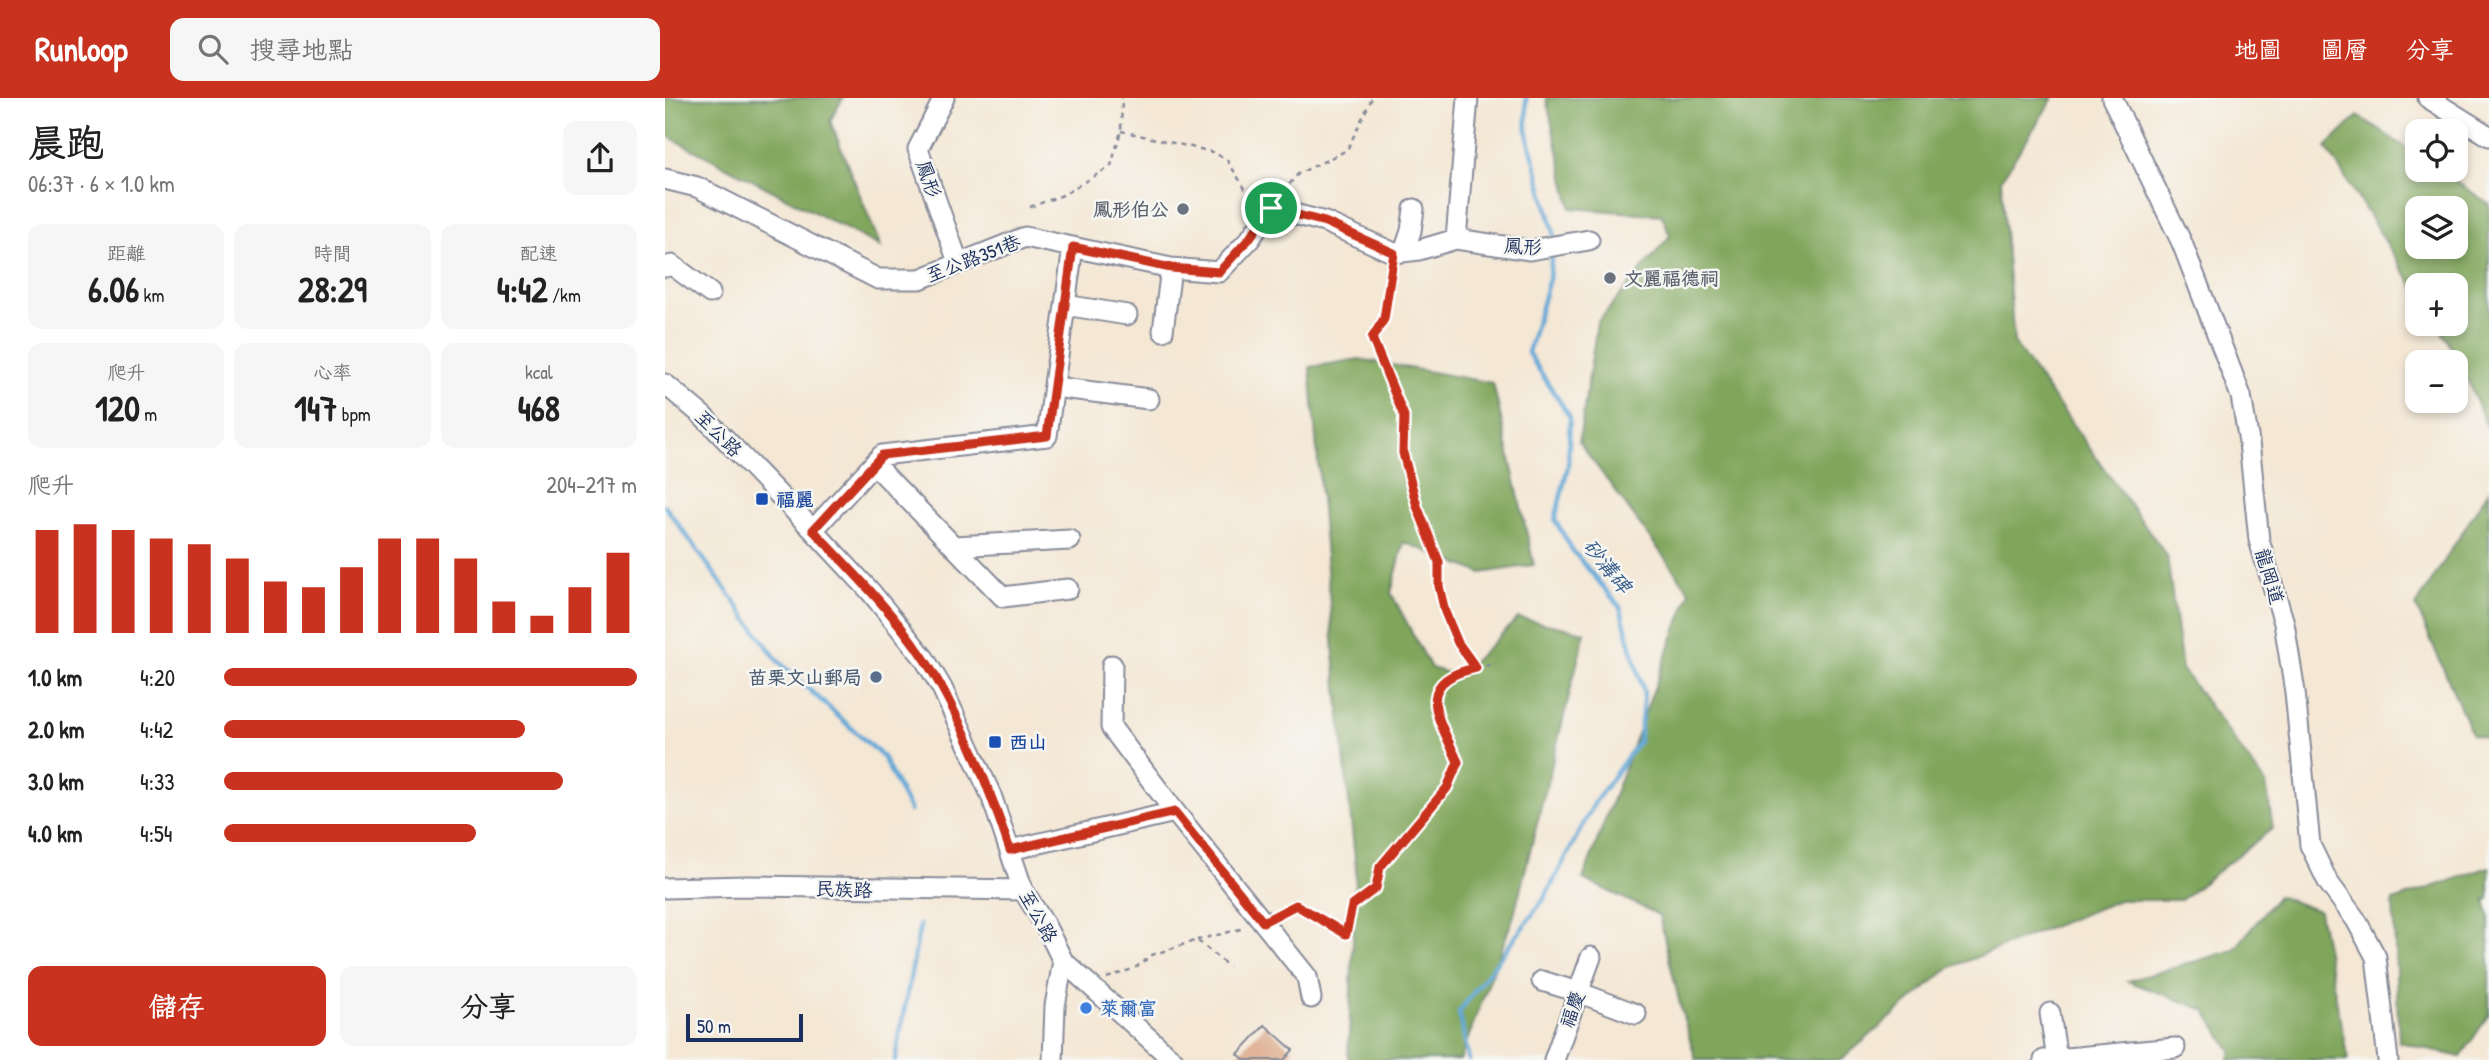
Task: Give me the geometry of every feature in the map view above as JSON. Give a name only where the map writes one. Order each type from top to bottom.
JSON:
[{"type":"street","name":"鳳形","points":[[944,98],[918,149],[958,262]]},
{"type":"street","points":[[1456,239],[1468,98]]},
{"type":"street","name":"龍岡道","points":[[2112,98],[2182,243],[2241,396],[2249,442],[2259,540],[2284,623],[2291,665],[2310,845],[2328,882],[2356,920],[2376,957],[2388,1060]]},
{"type":"street","points":[[2428,98],[2489,136]]},
{"type":"street","name":"至公路351巷","points":[[665,179],[697,187],[878,279],[920,279],[1025,237],[1171,268],[1219,272],[1249,239],[1271,208]]},
{"type":"street","points":[[1271,208],[1325,222],[1399,252],[1411,231],[1413,209]]},
{"type":"street","name":"鳳形","points":[[1399,252],[1456,239],[1530,250],[1589,240]]},
{"type":"street","points":[[813,530],[882,455],[1047,436],[1073,247]]},
{"type":"street","points":[[665,267],[672,265],[710,293]]},
{"type":"street","points":[[1163,331],[1171,268]]},
{"type":"street","points":[[1066,304],[1127,315]]},
{"type":"street","name":"至公路","points":[[665,384],[703,416],[813,530],[870,591],[923,658],[942,688],[991,795],[1023,890],[1063,961],[1173,1060]]},
{"type":"street","points":[[1054,387],[1149,399]]},
{"type":"street","points":[[874,464],[1003,597],[1068,589]]},
{"type":"street","points":[[954,546],[1070,540]]},
{"type":"street","points":[[1112,665],[1111,727],[1307,977],[1311,998]]},
{"type":"street","points":[[1010,850],[1175,812]]},
{"type":"street","name":"民族路","points":[[665,888],[747,886],[1023,890]]},
{"type":"street","name":"福慶","points":[[1554,1060],[1591,957]]},
{"type":"street","points":[[1053,1060],[1055,1006],[1063,961]]},
{"type":"street","points":[[1542,981],[1636,1014]]},
{"type":"street","points":[[2050,1013],[2052,1059],[2175,1048]]},
{"type":"path","points":[[1030,207],[1063,195],[1111,166],[1121,131],[1122,98]]},
{"type":"path","points":[[1121,131],[1213,152],[1227,160],[1253,202],[1271,208],[1298,174],[1347,150],[1372,98]]},
{"type":"path","points":[[1399,252],[1384,319],[1372,338],[1404,416],[1403,453],[1417,506],[1439,562],[1439,586],[1445,612],[1458,643],[1476,668]]},
{"type":"path","points":[[1092,987],[1135,968],[1152,955],[1263,922],[1296,905],[1346,934],[1352,906],[1376,888],[1380,867],[1447,788],[1458,762],[1434,704],[1439,686],[1457,671],[1496,664]]},
{"type":"path","points":[[1197,940],[1229,967]]},
{"type":"green space","points":[[665,98],[843,98],[830,121],[881,247],[665,135]]},
{"type":"green space","points":[[1546,98],[2053,98],[2001,180],[2014,343],[2167,556],[2182,669],[2266,784],[2273,828],[2181,900],[2119,900],[1949,968],[1841,1060],[1696,1060],[1659,915],[1583,879],[1690,592],[1579,442],[1597,323],[1670,236],[1662,215],[1571,208]]},
{"type":"green space","points":[[2358,116],[2405,147],[2405,182],[2457,182],[2489,204],[2489,432],[2468,381],[2468,350],[2453,350],[2444,336],[2468,336],[2468,273],[2405,273],[2326,147]]},
{"type":"green space","points":[[1359,359],[1493,383],[1534,565],[1481,573],[1404,542],[1391,593],[1431,668],[1459,676],[1518,618],[1585,632],[1514,915],[1460,1060],[1348,1060],[1356,868],[1337,688],[1310,367]]},
{"type":"green space","points":[[2489,490],[2489,739],[2472,734],[2416,606]]},
{"type":"green space","points":[[2489,867],[2489,899],[2485,900],[2489,915],[2489,1014],[2461,1057],[2399,1042],[2393,901]]},
{"type":"green space","points":[[2278,896],[2319,911],[2348,1060],[2228,1060],[2232,1052],[2205,1010],[2128,981],[2234,950]]},
{"type":"building","points":[[1265,1025],[1293,1050],[1284,1060],[1245,1060],[1238,1054]]},
{"type":"waterway","name":"砂溝碑","points":[[1526,98],[1527,133],[1554,233],[1553,240]]},
{"type":"waterway","name":"砂溝碑","points":[[1469,1060],[1459,1012],[1544,899],[1595,802],[1639,741],[1644,693],[1620,607],[1573,551],[1555,520],[1568,466],[1570,417],[1528,353],[1549,279],[1552,252]]},
{"type":"waterway","points":[[665,506],[778,661],[883,757],[910,811]]},
{"type":"waterway","points":[[895,1060],[920,925]]},
{"type":"place","name":"鳳形伯公","points":[[1183,209]]},
{"type":"place","name":"文麗福德祠","points":[[1610,278]]},
{"type":"place","name":"福麗","points":[[762,499]]},
{"type":"place","name":"苗栗文山郵局","points":[[876,677]]},
{"type":"place","name":"西山","points":[[995,742]]},
{"type":"place","name":"萊爾富","points":[[1086,1008]]},
{"type":"route","points":[[1271,208],[1325,222],[1394,253],[1384,319],[1372,338],[1404,416],[1403,453],[1417,506],[1439,562],[1439,586],[1445,612],[1458,643],[1476,668],[1457,671],[1439,686],[1434,704],[1458,762],[1447,788],[1380,867],[1376,888],[1352,906],[1346,934],[1296,905],[1263,922],[1175,812],[1010,850],[991,795],[942,688],[923,658],[870,591],[813,530],[882,455],[1047,436],[1073,247],[1171,268],[1219,272],[1249,239],[1271,208]]}]
